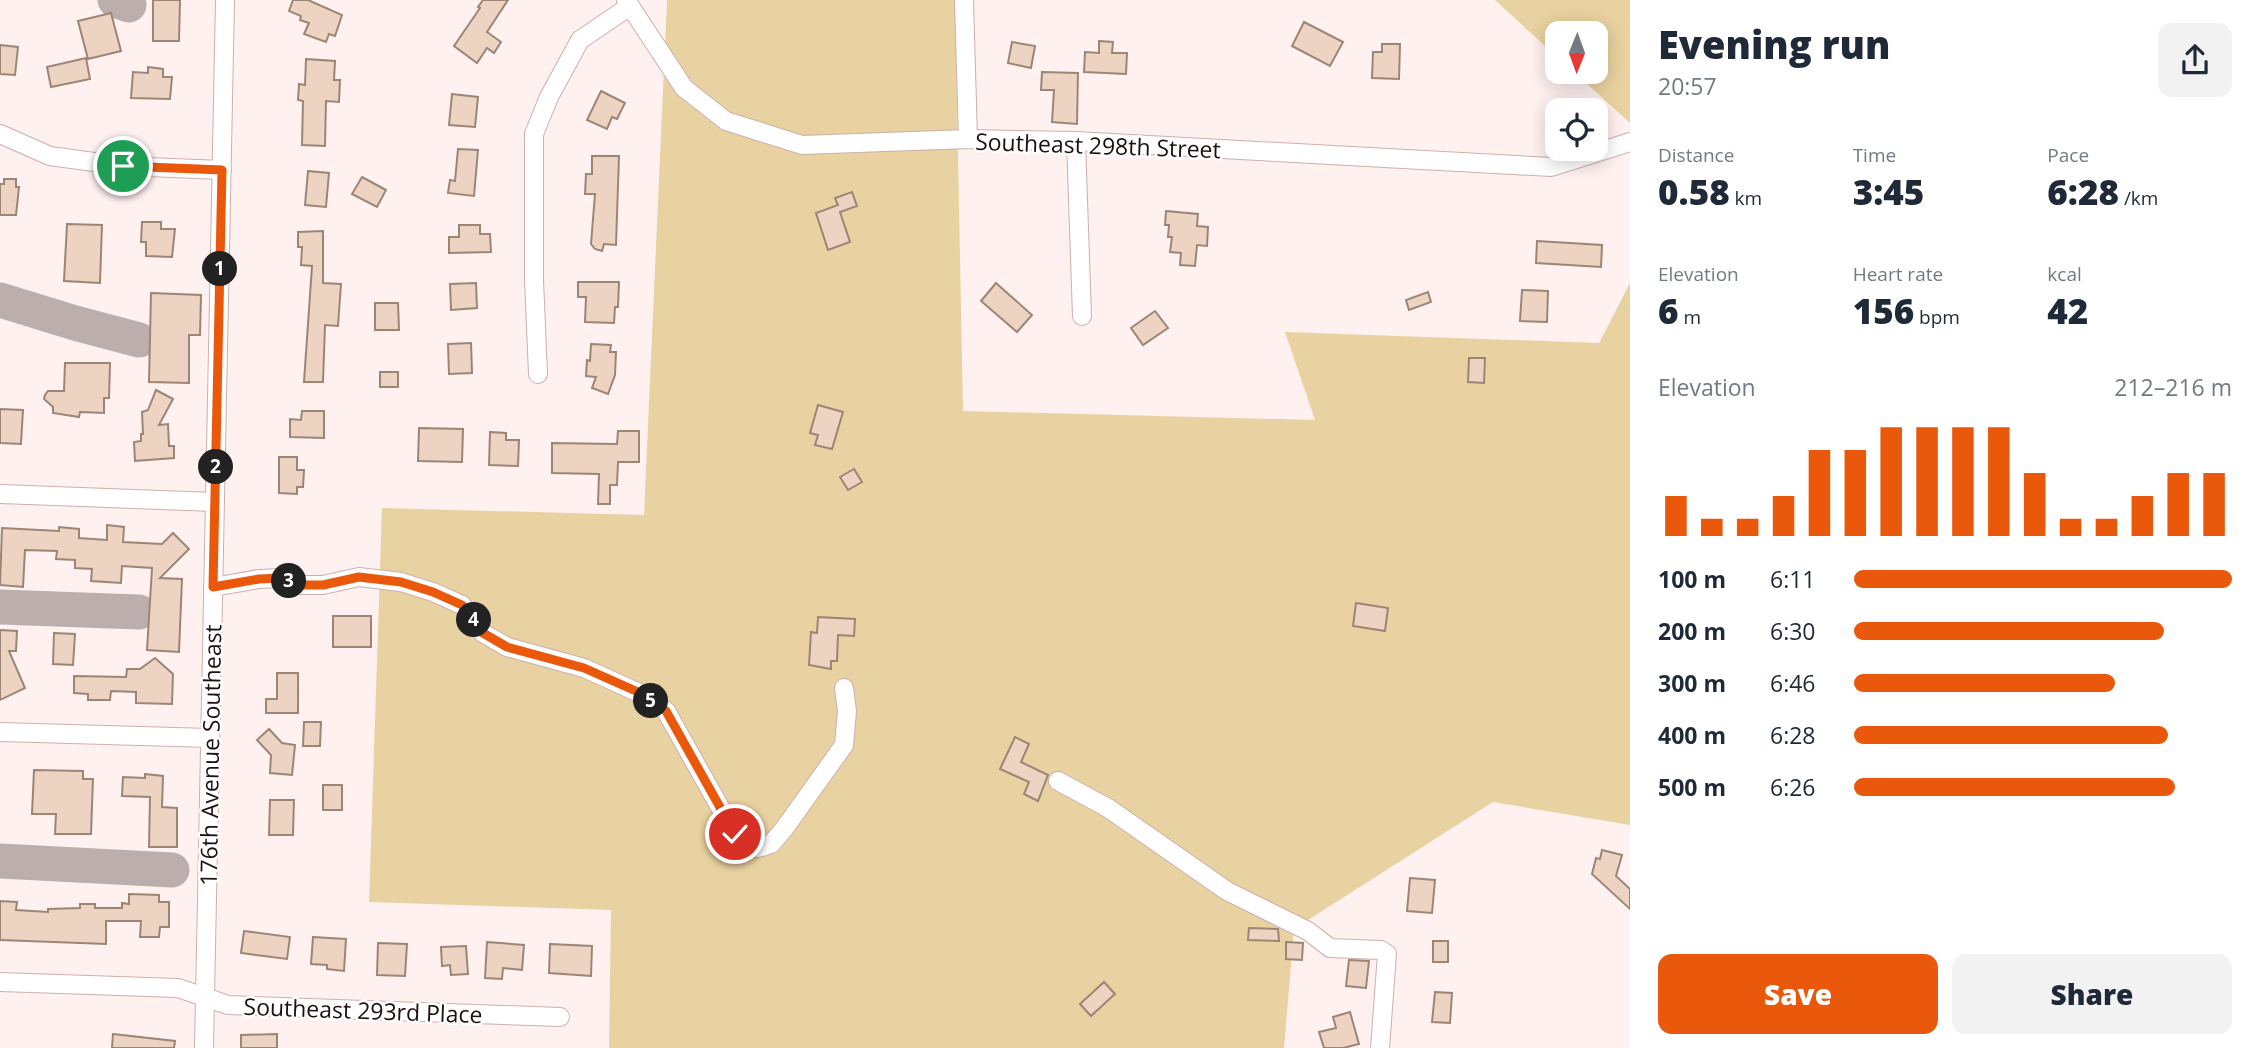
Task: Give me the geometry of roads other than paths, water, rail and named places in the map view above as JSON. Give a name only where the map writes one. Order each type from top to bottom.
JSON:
[{"type":"street","name":"176th Avenue Southeast","points":[[204,1048],[225,0]]},
{"type":"street","points":[[964,0],[968,139]]},
{"type":"street","points":[[538,374],[534,134],[549,97],[580,40],[628,3]]},
{"type":"street","name":"Southeast 298th Street","points":[[628,3],[684,88],[726,121],[802,145],[968,139],[1076,141],[1551,167],[1629,142]]},
{"type":"street","points":[[0,134],[50,156],[123,166],[222,170]]},
{"type":"street","points":[[1076,141],[1082,316]]},
{"type":"street","points":[[0,494],[215,502]]},
{"type":"street","points":[[213,587],[281,578],[302,585],[323,585],[359,577],[401,582],[462,605],[483,633],[507,647],[584,668],[638,692],[666,711],[735,834],[746,845],[758,848],[771,844],[784,830],[844,745],[848,711],[844,688]]},
{"type":"street","points":[[0,732],[210,738]]},
{"type":"street","points":[[1058,782],[1108,808],[1227,891],[1308,931],[1330,948],[1381,950],[1387,954],[1380,1048]]},
{"type":"street","name":"Southeast 293rd Place","points":[[0,982],[178,988],[228,1005],[560,1017]]}]
